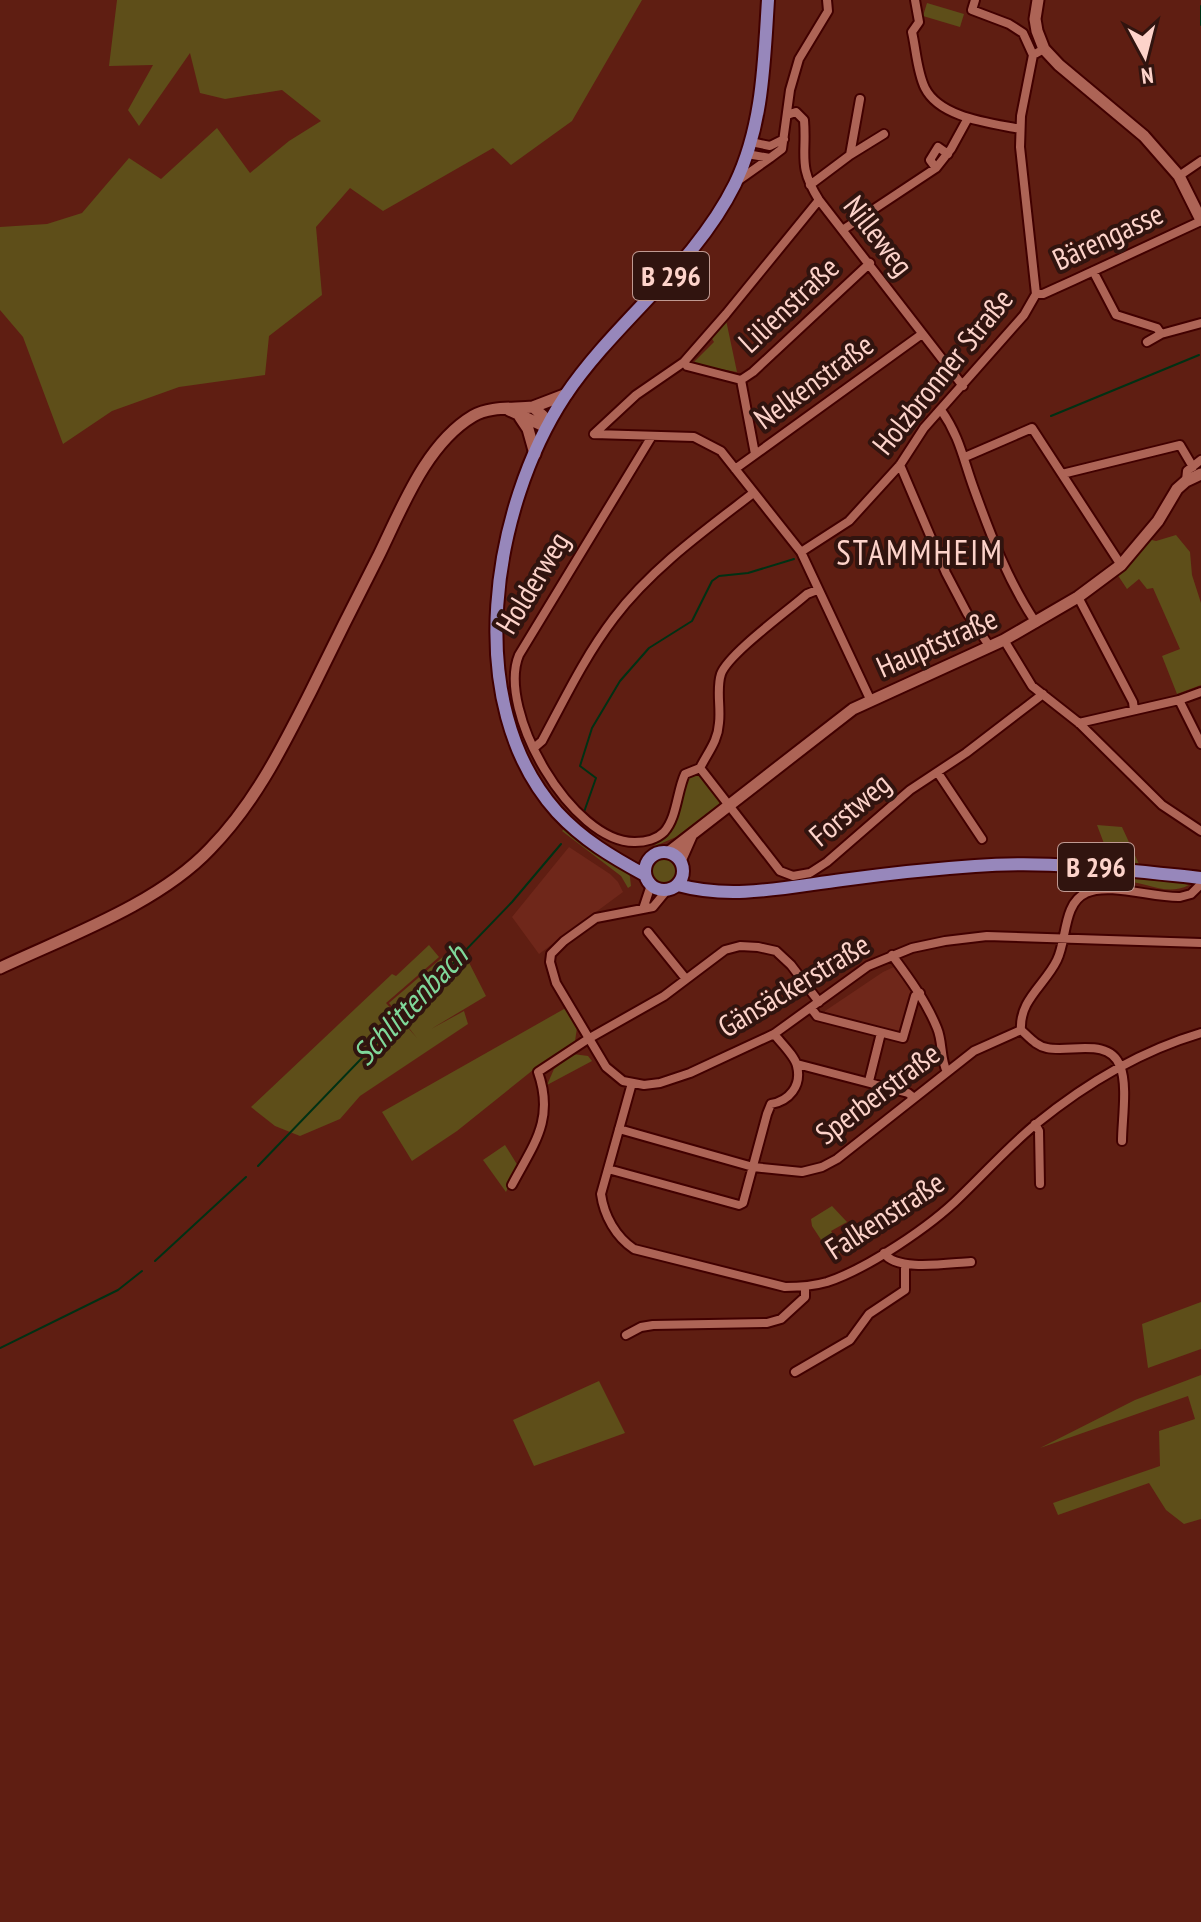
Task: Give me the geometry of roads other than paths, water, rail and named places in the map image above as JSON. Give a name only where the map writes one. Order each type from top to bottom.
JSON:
[{"type":"main road","name":"B 296","points":[[768,0],[762,88],[749,148],[735,183],[696,247],[605,346],[567,394],[546,427],[511,522],[501,568],[497,617],[503,698],[512,731],[538,785],[555,810],[582,836],[648,880],[708,889],[746,892],[908,872],[999,865],[1074,865],[1198,880]]},
{"type":"main road","points":[[609,856],[647,861],[657,853],[675,856],[676,884]]},
{"type":"main road","points":[[647,861],[648,880]]},
{"type":"street","points":[[735,183],[782,149],[799,59],[828,11],[827,0]]},
{"type":"street","points":[[915,0],[919,22],[912,32],[925,89],[946,108],[968,118],[1020,129]]},
{"type":"street","points":[[975,0],[972,10],[1009,24],[1023,33],[1038,52],[1059,65],[1144,136],[1179,176],[1201,220]]},
{"type":"street","name":"Holzbronner Straße","points":[[801,552],[849,521],[900,465],[924,428],[1024,315],[1036,294],[1022,175],[1020,129],[1038,52],[1035,19],[1038,0]]},
{"type":"street","points":[[850,155],[860,99]]},
{"type":"street","name":"Nilleweg","points":[[787,115],[796,112],[804,120],[803,163],[819,200],[963,386]]},
{"type":"street","points":[[844,229],[936,168],[948,154],[968,118]]},
{"type":"street","points":[[810,185],[884,134]]},
{"type":"street","points":[[749,148],[770,146],[784,139]]},
{"type":"street","points":[[749,148],[770,158]]},
{"type":"street","points":[[1179,176],[1201,161]]},
{"type":"street","points":[[819,200],[684,362],[636,395],[594,434],[694,437],[721,451],[801,552],[870,699]]},
{"type":"street","name":"Bärengasse","points":[[1036,294],[1043,294],[1201,220]]},
{"type":"street","name":"Lilienstraße","points":[[741,380],[870,263]]},
{"type":"street","points":[[1093,271],[1116,315],[1157,328],[1161,334]]},
{"type":"street","points":[[1147,342],[1161,334],[1201,323]]},
{"type":"street","name":"Nelkenstraße","points":[[735,469],[922,334]]},
{"type":"street","points":[[684,362],[687,366],[741,380],[755,454]]},
{"type":"street","points":[[0,968],[145,899],[175,880],[209,850],[262,784],[430,460],[452,433],[474,416],[494,409],[533,407],[567,394]]},
{"type":"street","points":[[533,407],[540,410],[546,427]]},
{"type":"street","points":[[508,410],[546,427]]},
{"type":"street","points":[[941,410],[957,433],[997,551],[1013,588],[1036,623]]},
{"type":"street","points":[[520,417],[528,429],[535,454]]},
{"type":"street","points":[[965,457],[1032,428],[1121,565]]},
{"type":"street","name":"Holderweg","points":[[652,436],[533,628],[515,663],[516,696],[549,778],[597,831],[625,842],[641,842],[663,833],[671,822],[685,774],[700,768]]},
{"type":"street","points":[[1062,474],[1180,445],[1197,470]]},
{"type":"street","name":"Hauptstraße","points":[[675,856],[691,835],[729,804],[808,742],[870,699],[990,647],[1036,623],[1121,565],[1148,534],[1177,489],[1197,470],[1201,460]]},
{"type":"street","points":[[900,465],[946,573],[990,647]]},
{"type":"street","points":[[535,747],[542,741],[614,617],[655,573],[752,494]]},
{"type":"street","points":[[700,768],[717,738],[722,670],[807,594],[817,590]]},
{"type":"street","points":[[1078,597],[1133,702],[1134,710]]},
{"type":"street","points":[[1004,640],[1032,686],[1079,723],[1162,805],[1201,831]]},
{"type":"street","points":[[1079,723],[1201,692]]},
{"type":"street","name":"Forstweg","points":[[700,768],[780,871],[793,876],[810,873],[910,790],[938,773],[1043,694]]},
{"type":"street","points":[[1179,700],[1201,744]]},
{"type":"street","points":[[938,773],[982,839]]},
{"type":"street","points":[[643,909],[648,880]]},
{"type":"street","points":[[1122,1141],[1123,1077],[1113,1055],[1103,1050],[1046,1048],[1033,1042],[1021,1030],[1022,1008],[1058,958],[1074,903],[1082,894],[1091,891],[1180,897],[1191,894],[1198,880]]},
{"type":"street","points":[[632,1083],[612,1074],[588,1039],[556,983],[551,954],[596,918],[653,907],[676,884]]},
{"type":"street","points":[[648,932],[686,979]]},
{"type":"street","name":"Gänsäckerstraße","points":[[632,1083],[660,1083],[690,1073],[774,1034],[868,966],[892,955],[945,941],[987,936],[1201,943]]},
{"type":"street","points":[[512,1185],[543,1127],[545,1113],[538,1072],[588,1039],[664,996],[725,950],[740,946],[776,951],[791,965],[815,1005],[817,1016],[903,1038],[915,996],[920,993]]},
{"type":"street","points":[[892,955],[920,993],[939,1031],[942,1062],[947,1072]]},
{"type":"street","name":"Sperberstraße","points":[[619,1129],[753,1167],[802,1172],[837,1159],[974,1051],[1021,1030]]},
{"type":"street","points":[[869,1081],[881,1033]]},
{"type":"street","name":"Falkenstraße","points":[[632,1083],[601,1194],[602,1203],[619,1239],[634,1249],[785,1287],[805,1287],[841,1276],[884,1253],[939,1216],[1035,1124],[1120,1066],[1201,1033]]},
{"type":"street","points":[[608,1169],[739,1205],[745,1200],[771,1104],[784,1102],[792,1095],[797,1080],[797,1064],[774,1034]]},
{"type":"street","points":[[797,1064],[869,1081],[913,1097]]},
{"type":"street","points":[[1035,1124],[1039,1131],[1040,1184]]},
{"type":"street","points":[[884,1253],[888,1260],[905,1265],[971,1262]]},
{"type":"street","points":[[795,1372],[850,1340],[869,1314],[905,1290],[905,1265]]},
{"type":"street","points":[[626,1335],[653,1325],[767,1323],[781,1319],[805,1297],[805,1287]]},
{"type":"waterway","points":[[1201,6],[1201,25]]},
{"type":"waterway","name":"Schlittenbach","points":[[1051,416],[1199,355]]},
{"type":"waterway","name":"Schlittenbach","points":[[584,812],[596,778],[580,766],[592,728],[620,681],[649,648],[692,621],[712,581],[719,576],[748,573],[794,559]]},
{"type":"waterway","name":"Schlittenbach","points":[[258,1166],[512,902],[561,844]]},
{"type":"waterway","name":"Schlittenbach","points":[[155,1261],[246,1177]]},
{"type":"waterway","name":"Schlittenbach","points":[[0,1348],[118,1290],[142,1271]]},
{"type":"district","name":"STAMMHEIM","points":[[920,553]]}]
